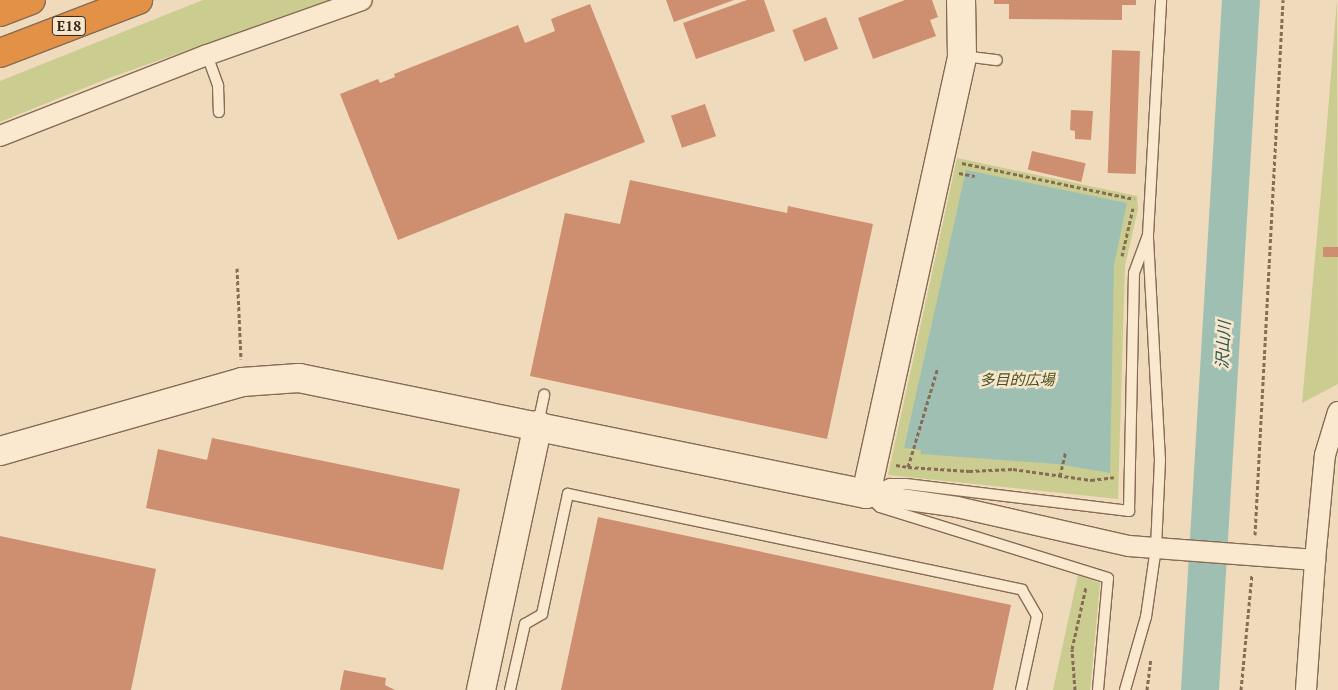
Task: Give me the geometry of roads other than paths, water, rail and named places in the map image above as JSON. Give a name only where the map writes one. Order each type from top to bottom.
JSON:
[{"type":"highway","points":[[0,12],[31,0]]},
{"type":"highway","name":"E18","points":[[0,53],[138,0]]},
{"type":"street","points":[[0,136],[208,55],[362,0]]},
{"type":"street","points":[[878,489],[962,56],[961,0]]},
{"type":"street","points":[[0,451],[242,382],[273,377],[324,381],[538,425],[878,489],[1130,546],[1316,560]]},
{"type":"street","points":[[1306,690],[1325,455],[1338,412]]},
{"type":"street","points":[[480,690],[538,425]]},
{"type":"lane","points":[[1125,690],[1146,617],[1161,548],[1160,460],[1148,235],[1161,0]]},
{"type":"lane","points":[[208,55],[218,86],[219,112]]},
{"type":"lane","points":[[962,56],[997,60]]},
{"type":"lane","points":[[1098,690],[1108,578],[880,507],[878,489],[1129,511],[1134,273],[1148,235]]},
{"type":"lane","points":[[538,425],[544,395]]},
{"type":"lane","points":[[510,690],[524,624],[542,614],[568,494],[1022,590],[1037,616],[1021,690]]},
{"type":"waterway","name":"沢山川","points":[[1200,690],[1241,0]]},
{"type":"park label","name":"多目的広場","points":[[1017,380]]}]
